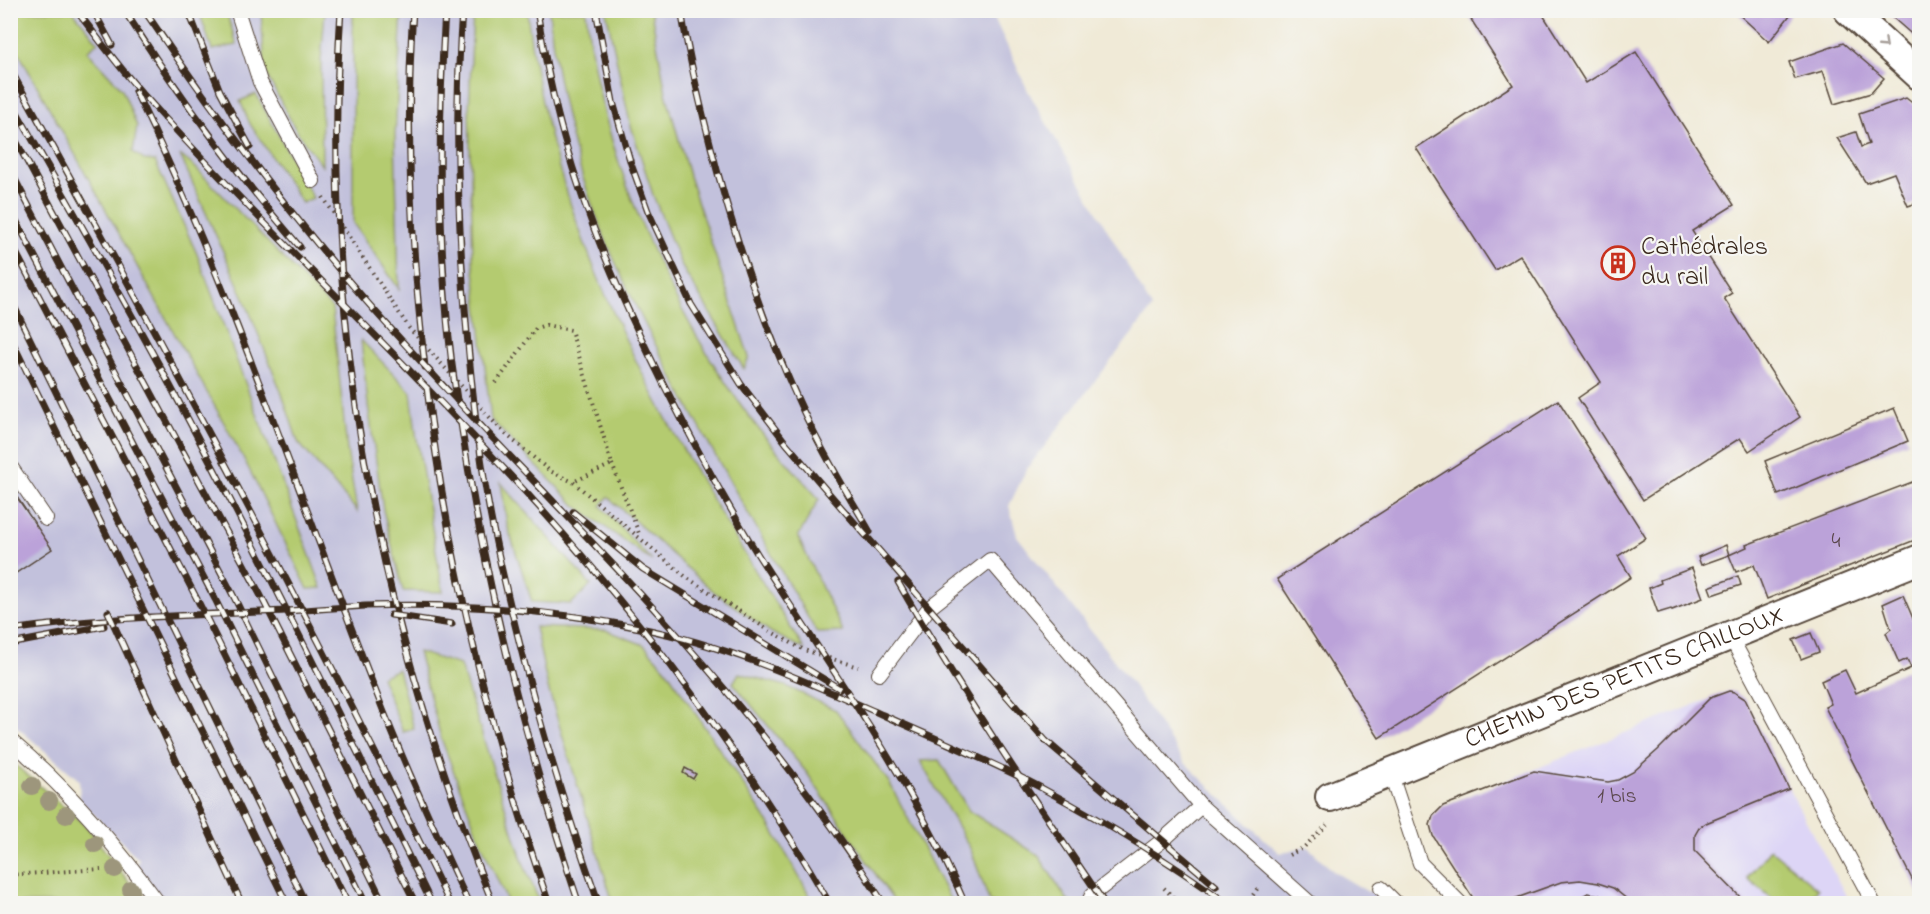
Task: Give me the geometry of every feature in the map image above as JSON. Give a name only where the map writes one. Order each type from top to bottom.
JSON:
[{"type":"street","points":[[1848,10],[1920,76]]},
{"type":"street","name":"CHEMIN DES PETITS CAILLOUX","points":[[1330,797],[1920,559]]},
{"type":"lane","points":[[237,10],[260,82],[313,181]]},
{"type":"lane","points":[[10,466],[46,519]]},
{"type":"lane","points":[[879,674],[929,608],[990,560],[1201,806],[1311,903]]},
{"type":"lane","points":[[1730,636],[1874,903]]},
{"type":"lane","points":[[10,740],[46,770],[96,824],[159,903]]},
{"type":"lane","points":[[1390,772],[1420,863],[1461,903]]},
{"type":"lane","points":[[1088,903],[1092,895],[1163,840],[1201,806]]},
{"type":"lane","points":[[1381,888],[1397,903]]},
{"type":"path","points":[[313,181],[408,328],[503,432],[550,471],[573,482],[686,577],[804,650],[879,674]]},
{"type":"path","points":[[496,383],[536,328],[546,325],[571,330],[612,464],[641,539]]},
{"type":"path","points":[[573,482],[612,464]]},
{"type":"path","points":[[1269,867],[1303,848],[1332,821],[1330,797]]},
{"type":"path","points":[[10,875],[101,869]]},
{"type":"path","points":[[1164,888],[1180,903]]},
{"type":"path","points":[[1251,898],[1257,903]]},
{"type":"shaded area","points":[[10,11],[991,11],[1028,91],[1152,308],[1026,470],[1009,506],[1017,536],[1133,685],[1185,763],[1250,826],[1280,853],[1307,846],[1333,871],[1368,892],[1381,888],[1403,903],[164,903],[137,867],[139,859],[80,801],[79,780],[11,722]]},
{"type":"shaded area","points":[[1729,691],[1745,699],[1789,789],[1850,903],[1478,903],[1433,836],[1430,825],[1433,816],[1443,806]]},
{"type":"green space","points":[[10,11],[73,11],[98,42],[87,51],[122,89],[137,126],[133,152],[144,160],[155,161],[197,254],[322,588],[308,589],[244,459],[11,39]]},
{"type":"green space","points":[[199,11],[226,11],[237,45],[212,50]]},
{"type":"green space","points":[[261,11],[325,11],[321,61],[322,166],[297,132],[265,72]]},
{"type":"green space","points":[[353,11],[402,11],[395,136],[399,289],[353,223]]},
{"type":"green space","points":[[473,11],[527,11],[541,99],[564,184],[593,266],[628,345],[668,423],[804,649],[772,633],[713,591],[608,497],[601,506],[652,561],[576,506],[491,420],[473,261],[469,112]]},
{"type":"green space","points":[[549,11],[586,11],[605,116],[621,169],[663,272],[688,321],[746,412],[772,446],[819,499],[798,537],[843,632],[817,633],[706,439],[622,277],[592,204],[575,150],[561,95]]},
{"type":"green space","points":[[606,11],[651,11],[666,93],[689,176],[749,357],[744,369],[682,267],[653,195],[630,123]]},
{"type":"green space","points":[[256,94],[313,198],[302,203],[250,124],[240,101]]},
{"type":"green space","points":[[180,155],[195,167],[332,308],[347,450],[357,511],[298,442],[282,394],[244,298]]},
{"type":"green space","points":[[361,340],[411,392],[443,592],[403,591],[383,510]]},
{"type":"green space","points":[[501,483],[591,585],[571,604],[532,602],[507,525]]},
{"type":"green space","points":[[535,627],[606,630],[644,645],[666,669],[768,822],[814,903],[613,903],[548,688]]},
{"type":"green space","points":[[418,652],[460,665],[522,860],[540,903],[508,903],[480,841],[441,738]]},
{"type":"green space","points":[[398,669],[414,729],[403,732],[381,677]]},
{"type":"green space","points":[[739,673],[786,686],[836,710],[889,782],[952,903],[895,903],[807,773],[733,683]]},
{"type":"green space","points":[[939,760],[969,811],[1038,855],[1069,902],[1066,904],[990,903],[971,850],[920,761]]},
{"type":"green space","points":[[11,761],[87,827],[145,903],[11,903]]},
{"type":"green space","points":[[1770,849],[1818,889],[1806,903],[1778,903],[1747,878]]},
{"type":"building","name":"Cathédrales du rail","points":[[1465,10],[1540,10],[1586,83],[1636,52],[1734,205],[1692,231],[1732,293],[1724,298],[1800,417],[1749,451],[1740,438],[1643,500],[1578,398],[1601,382],[1520,255],[1495,270],[1416,148],[1513,85]]},
{"type":"building","points":[[1734,10],[1794,10],[1769,42]]},
{"type":"building","points":[[1884,10],[1920,10],[1920,41],[1917,39]]},
{"type":"building","points":[[1843,43],[1884,78],[1871,93],[1834,104],[1823,71],[1795,79],[1789,62]]},
{"type":"building","points":[[1906,98],[1920,109],[1920,202],[1908,206],[1894,173],[1866,183],[1837,138],[1856,132],[1861,147],[1869,144],[1859,114]]},
{"type":"building","points":[[1558,400],[1646,538],[1618,556],[1631,577],[1379,738],[1277,579]]},
{"type":"building","points":[[1894,408],[1908,441],[1778,495],[1765,461]]},
{"type":"building","points":[[1920,479],[1920,538],[1767,599],[1754,565],[1736,572],[1729,555],[1747,547],[1746,545]]},
{"type":"building","points":[[10,487],[52,549],[10,577]]},
{"type":"building","points":[[1726,545],[1729,555],[1701,565],[1698,557]]},
{"type":"building","points":[[1692,568],[1703,598],[1658,613],[1649,588],[1661,583],[1660,580]]},
{"type":"building","points":[[1738,576],[1741,585],[1712,595],[1709,587]]},
{"type":"building","points":[[1903,595],[1920,635],[1920,895],[1825,707],[1831,704],[1821,681],[1845,670],[1856,693],[1911,668],[1907,659],[1899,663],[1886,633],[1891,629],[1883,604]]},
{"type":"building","points":[[1811,633],[1819,652],[1801,659],[1793,640]]},
{"type":"building","points":[[1729,691],[1745,699],[1789,789],[1706,823],[1695,835],[1695,851],[1747,904],[1633,904],[1613,888],[1580,880],[1561,882],[1500,904],[1480,904],[1473,898],[1433,836],[1430,825],[1433,816],[1443,806],[1534,771],[1608,782],[1618,780],[1633,772],[1658,750],[1710,698]]},
{"type":"building","points":[[685,768],[696,774],[693,779],[683,773]]},
{"type":"building","points":[[1588,893],[1599,895],[1610,904],[1573,904],[1578,898]]},
{"type":"railway","points":[[76,10],[133,83],[186,141],[461,423],[596,572],[680,678],[720,733],[795,846],[830,904]]},
{"type":"railway","points":[[93,10],[112,45]]},
{"type":"railway","points":[[124,10],[208,132],[300,247]]},
{"type":"railway","points":[[144,10],[224,123],[308,232],[406,345],[604,555],[709,671],[763,735],[813,801],[884,904]]},
{"type":"railway","points":[[188,10],[220,91],[250,147]]},
{"type":"railway","points":[[341,10],[337,126],[339,240],[349,353],[365,466],[388,577],[417,687],[452,796],[493,904]]},
{"type":"railway","points":[[413,10],[410,99],[411,189],[416,278],[425,367]]},
{"type":"railway","points":[[445,10],[440,206],[450,352],[457,400]]},
{"type":"railway","points":[[462,10],[458,113],[459,216],[476,421]]},
{"type":"railway","points":[[537,10],[552,90],[573,169],[607,261],[647,350],[672,401],[745,534],[869,725],[920,813],[965,904]]},
{"type":"railway","points":[[596,10],[613,102],[631,164],[648,211],[691,304],[741,384],[786,443],[1046,741],[1216,886]]},
{"type":"railway","points":[[681,10],[688,50],[717,170],[759,304],[785,370],[814,433],[870,532]]},
{"type":"railway","points":[[10,69],[236,483],[345,692],[450,904]]},
{"type":"railway","points":[[135,91],[202,238],[387,719],[469,904]]},
{"type":"railway","points":[[10,100],[122,297],[194,430],[298,632],[432,904]]},
{"type":"railway","points":[[10,130],[261,596],[416,904]]},
{"type":"railway","points":[[10,170],[234,597],[384,904]]},
{"type":"railway","points":[[10,209],[215,599],[366,904]]},
{"type":"railway","points":[[10,241],[197,599],[348,904]]},
{"type":"railway","points":[[10,298],[306,904]]},
{"type":"railway","points":[[10,337],[287,904]]},
{"type":"railway","points":[[427,388],[447,519],[474,649],[508,777],[549,904]]},
{"type":"railway","points":[[461,424],[483,546],[509,666],[542,786],[579,904]]},
{"type":"railway","points":[[479,441],[494,533],[533,695],[575,835],[599,904]]},
{"type":"railway","points":[[573,512],[643,569],[840,689]]},
{"type":"railway","points":[[898,582],[972,705],[1105,904]]},
{"type":"railway","points":[[10,630],[136,618],[399,605],[537,612],[606,621],[672,635],[734,654],[824,689],[1027,780],[1117,831],[1228,904]]},
{"type":"railway","points":[[108,612],[242,904]]},
{"type":"railway","points":[[391,615],[452,624]]},
{"type":"railway","points":[[10,644],[104,626]]},
{"type":"place","name":"Cathédrales du rail","points":[[1618,263]]}]
